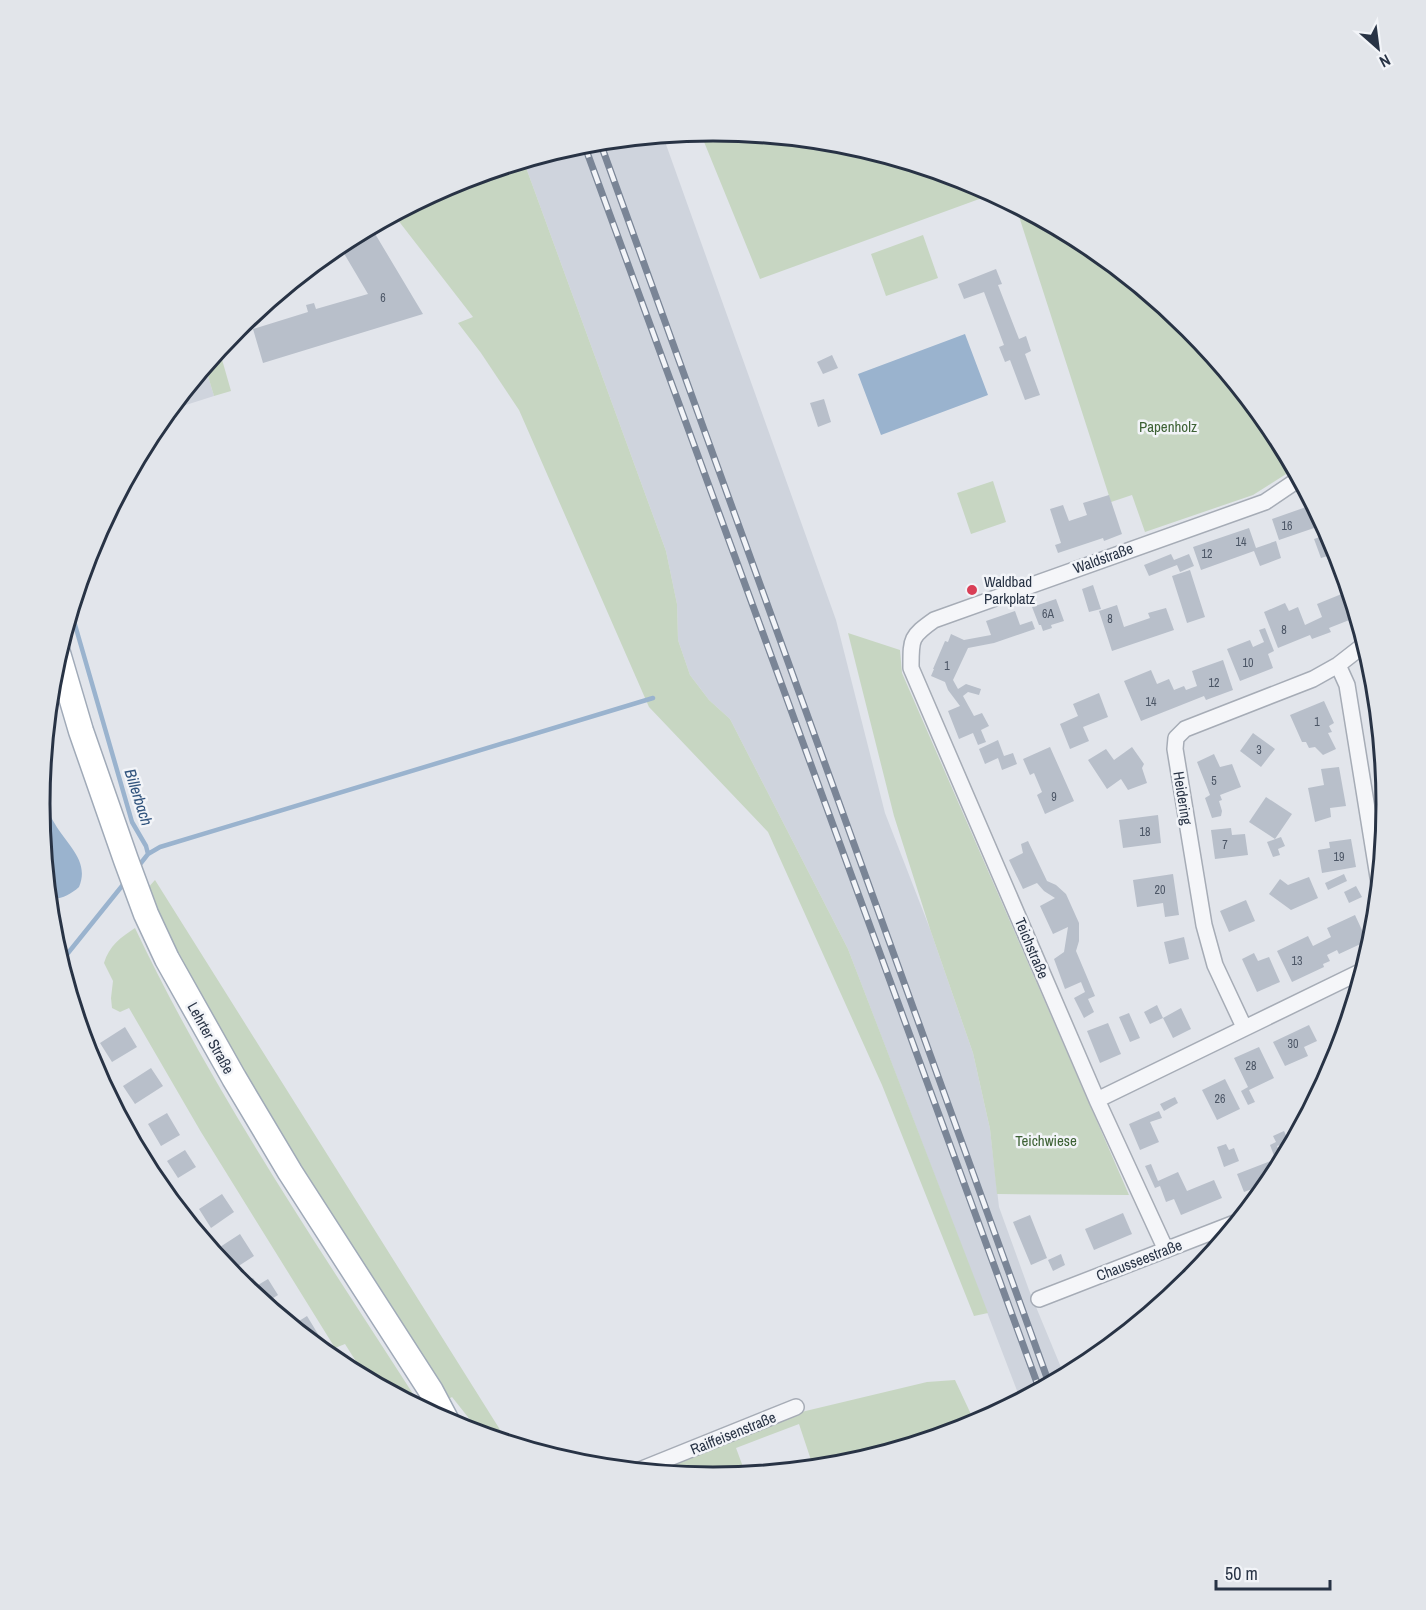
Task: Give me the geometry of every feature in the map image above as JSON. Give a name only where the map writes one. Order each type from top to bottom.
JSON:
[{"type":"main road","name":"Lehrter Straße","points":[[62,674],[138,894],[167,959],[290,1172],[431,1390],[441,1410]]},
{"type":"main road","name":"Lehrter Straße","points":[[431,1390],[450,1414]]},
{"type":"street","name":"Waldstraße","points":[[911,642],[919,631],[934,620],[1265,502],[1293,483]]},
{"type":"street","name":"Teichstraße","points":[[911,642],[911,668],[1097,1100],[1166,1250]]},
{"type":"street","name":"Heidering","points":[[1244,1027],[1215,965],[1204,926],[1175,749],[1176,738],[1185,729],[1313,679],[1338,665],[1358,650]]},
{"type":"street","points":[[1338,665],[1347,685],[1374,855]]},
{"type":"street","points":[[1097,1100],[1355,974]]},
{"type":"street","name":"Chausseestraße","points":[[1039,1299],[1224,1227]]},
{"type":"street","name":"Raiffeisenstraße","points":[[653,1465],[795,1407]]},
{"type":"shaded area","points":[[666,143],[836,620],[885,813],[930,929],[973,1053],[990,1129],[999,1207],[1029,1290],[1062,1369],[1018,1394],[848,949],[730,719],[709,700],[690,675],[678,640],[677,604],[666,551],[526,169],[584,154]]},
{"type":"shaded area","points":[[208,376],[214,396],[184,406]]},
{"type":"green space","points":[[704,141],[800,147],[842,154],[926,177],[981,198],[760,279]]},
{"type":"green space","points":[[526,169],[666,551],[677,604],[678,640],[690,675],[709,700],[730,719],[848,949],[988,1313],[974,1316],[882,1085],[768,832],[649,707],[519,410],[458,323],[473,317],[399,221],[459,192]]},
{"type":"green space","name":"Papenholz","points":[[1019,217],[1082,253],[1150,306],[1182,336],[1239,401],[1288,473],[1253,495],[1145,532],[1132,495],[1111,502]]},
{"type":"green space","points":[[923,235],[938,278],[886,296],[871,254]]},
{"type":"green space","points":[[222,359],[231,391],[214,396],[208,376]]},
{"type":"green space","points":[[993,481],[1006,522],[971,534],[957,493]]},
{"type":"green space","name":"Teichwiese","points":[[848,633],[900,650],[902,673],[1129,1195],[997,1194],[990,1129],[973,1053],[894,816]]},
{"type":"green space","points":[[155,880],[503,1434],[473,1423],[452,1397],[447,1400],[298,1169],[182,970],[146,890]]},
{"type":"green space","points":[[135,928],[166,991],[235,1113],[415,1398],[359,1366],[345,1344],[335,1348],[201,1132],[129,1008],[120,1012],[112,1008],[113,981],[104,963],[116,942]]},
{"type":"green space","points":[[955,1380],[972,1416],[885,1446],[811,1461],[799,1424],[736,1448],[743,1467],[673,1467],[671,1465],[793,1414],[927,1382]]},
{"type":"water","points":[[965,334],[988,395],[881,435],[858,374]]},
{"type":"water","points":[[50,816],[76,854],[82,869],[79,887],[56,899],[55,892]]},
{"type":"building","points":[[375,234],[423,314],[263,363],[253,329],[308,312],[306,305],[314,303],[316,309],[368,294],[344,253]]},
{"type":"building","points":[[996,269],[1002,284],[998,285],[1019,339],[1026,336],[1031,351],[1025,354],[1040,395],[1025,400],[1010,360],[1005,362],[999,347],[1004,345],[984,292],[964,299],[958,284]]},
{"type":"building","points":[[832,355],[838,368],[823,374],[817,362]]},
{"type":"building","points":[[824,399],[831,422],[818,427],[810,403]]},
{"type":"building","points":[[1109,495],[1122,534],[1058,553],[1055,545],[1061,543],[1050,509],[1063,505],[1069,521],[1087,515],[1083,503]]},
{"type":"building","points":[[1306,507],[1315,528],[1279,540],[1272,519]]},
{"type":"building","points":[[1249,528],[1256,548],[1276,541],[1281,558],[1260,566],[1254,551],[1201,570],[1193,547]]},
{"type":"building","points":[[1320,537],[1328,556],[1321,558],[1314,539]]},
{"type":"building","points":[[1171,554],[1174,560],[1189,554],[1194,566],[1180,572],[1177,565],[1149,576],[1144,565]]},
{"type":"building","points":[[1190,570],[1205,617],[1187,623],[1172,576]]},
{"type":"building","points":[[1093,585],[1101,609],[1089,612],[1082,589]]},
{"type":"building","points":[[1342,594],[1350,620],[1329,628],[1331,632],[1312,639],[1310,635],[1278,648],[1264,612],[1285,603],[1289,611],[1298,607],[1305,625],[1322,617],[1317,604]]},
{"type":"building","points":[[1056,599],[1064,621],[1051,625],[1052,628],[1043,631],[1032,607]]},
{"type":"building","points":[[1117,605],[1124,627],[1150,618],[1148,613],[1166,608],[1174,630],[1112,651],[1099,611]]},
{"type":"building","points":[[1015,611],[1020,625],[1032,621],[1035,629],[994,643],[968,648],[953,680],[958,689],[966,684],[981,689],[979,695],[968,692],[963,696],[974,716],[982,713],[989,726],[981,730],[986,742],[978,745],[973,733],[959,739],[948,711],[960,706],[945,682],[931,676],[945,641],[948,642],[951,634],[964,640],[991,635],[986,621]]},
{"type":"building","points":[[1265,628],[1274,651],[1268,654],[1273,668],[1240,681],[1227,649],[1250,640],[1253,647],[1264,642],[1259,630]]},
{"type":"building","points":[[1223,660],[1233,690],[1206,700],[1204,696],[1141,721],[1124,681],[1151,670],[1157,684],[1169,679],[1174,690],[1184,686],[1186,690],[1197,686],[1192,671]]},
{"type":"building","points":[[1099,693],[1108,717],[1083,727],[1089,741],[1070,749],[1060,724],[1078,716],[1073,704]]},
{"type":"building","points":[[1324,701],[1334,723],[1329,726],[1332,732],[1328,733],[1336,749],[1323,755],[1315,747],[1309,748],[1306,742],[1302,742],[1290,715]]},
{"type":"building","points":[[1253,733],[1275,749],[1261,767],[1240,751]]},
{"type":"building","points":[[998,740],[1004,756],[1013,753],[1017,764],[1002,770],[998,758],[985,764],[979,749]]},
{"type":"building","points":[[1050,747],[1074,801],[1045,814],[1037,795],[1042,792],[1034,773],[1030,775],[1023,759]]},
{"type":"building","points":[[1132,747],[1144,764],[1142,768],[1147,783],[1128,790],[1121,779],[1107,789],[1088,760],[1106,749],[1114,760]]},
{"type":"building","points":[[1214,754],[1220,767],[1232,764],[1241,787],[1220,795],[1221,816],[1212,818],[1205,798],[1210,795],[1197,762]]},
{"type":"building","points":[[1339,767],[1346,806],[1330,808],[1331,817],[1315,822],[1308,788],[1324,785],[1321,769]]},
{"type":"building","points":[[1266,797],[1292,814],[1275,839],[1249,822]]},
{"type":"building","points":[[1158,815],[1161,843],[1123,848],[1119,820]]},
{"type":"building","points":[[1231,828],[1232,835],[1245,834],[1248,855],[1215,859],[1211,830]]},
{"type":"building","points":[[1281,837],[1285,846],[1278,849],[1280,855],[1273,857],[1267,842]]},
{"type":"building","points":[[1351,839],[1356,867],[1322,873],[1318,850],[1330,848],[1329,842]]},
{"type":"building","points":[[1028,841],[1047,881],[1066,894],[1079,923],[1079,941],[1076,951],[1095,996],[1088,999],[1094,1012],[1084,1018],[1074,998],[1085,992],[1081,982],[1065,989],[1054,959],[1064,952],[1068,927],[1053,934],[1040,906],[1055,898],[1037,883],[1023,889],[1009,860],[1023,853],[1021,844]]},
{"type":"building","points":[[1173,874],[1179,915],[1165,917],[1163,903],[1137,907],[1133,880]]},
{"type":"building","points":[[1344,874],[1347,881],[1328,890],[1325,883]]},
{"type":"building","points":[[1309,877],[1318,898],[1291,910],[1269,894],[1280,879],[1288,885]]},
{"type":"building","points":[[1356,886],[1362,897],[1349,903],[1344,892]]},
{"type":"building","points":[[1246,900],[1255,921],[1229,932],[1220,911]]},
{"type":"building","points":[[1355,915],[1364,934],[1362,943],[1339,954],[1337,950],[1327,955],[1330,961],[1323,964],[1324,967],[1292,982],[1277,951],[1308,936],[1313,946],[1331,937],[1327,928]]},
{"type":"building","points":[[1184,937],[1189,959],[1169,964],[1164,942]]},
{"type":"building","points":[[1254,953],[1258,961],[1269,957],[1280,982],[1257,992],[1242,959]]},
{"type":"building","points":[[1157,1005],[1163,1018],[1150,1024],[1144,1012]]},
{"type":"building","points":[[1181,1008],[1191,1029],[1173,1038],[1163,1018]]},
{"type":"building","points":[[1129,1013],[1140,1038],[1130,1042],[1119,1017]]},
{"type":"building","points":[[1108,1023],[1121,1054],[1100,1063],[1087,1031]]},
{"type":"building","points":[[1309,1025],[1317,1041],[1304,1047],[1308,1056],[1285,1066],[1273,1042]]},
{"type":"building","points":[[125,1027],[137,1047],[112,1062],[100,1043]]},
{"type":"building","points":[[1259,1047],[1274,1078],[1249,1090],[1255,1102],[1248,1105],[1241,1091],[1248,1087],[1234,1058]]},
{"type":"building","points":[[151,1068],[163,1086],[135,1104],[123,1086]]},
{"type":"building","points":[[1225,1079],[1240,1109],[1217,1120],[1202,1090]]},
{"type":"building","points":[[1175,1097],[1178,1103],[1164,1111],[1160,1104]]},
{"type":"building","points":[[1159,1111],[1162,1118],[1150,1122],[1159,1142],[1140,1150],[1129,1124]]},
{"type":"building","points":[[167,1113],[180,1135],[161,1146],[148,1124]]},
{"type":"building","points":[[1284,1131],[1287,1138],[1284,1144],[1277,1146],[1279,1151],[1275,1158],[1270,1145],[1276,1142],[1273,1136]]},
{"type":"building","points":[[1226,1144],[1229,1150],[1234,1148],[1239,1161],[1224,1167],[1217,1147]]},
{"type":"building","points":[[185,1150],[196,1167],[178,1178],[167,1161]]},
{"type":"building","points":[[1273,1161],[1255,1188],[1244,1192],[1237,1174]]},
{"type":"building","points":[[1151,1164],[1158,1181],[1178,1172],[1187,1191],[1214,1180],[1222,1198],[1181,1215],[1174,1199],[1166,1202],[1160,1186],[1155,1188],[1145,1166]]},
{"type":"building","points":[[222,1194],[234,1212],[211,1228],[199,1209]]},
{"type":"building","points":[[1123,1213],[1132,1234],[1094,1250],[1085,1229]]},
{"type":"building","points":[[1030,1215],[1047,1258],[1031,1265],[1013,1222]]},
{"type":"building","points":[[240,1234],[254,1256],[237,1267],[220,1247]]},
{"type":"building","points":[[1061,1254],[1065,1265],[1053,1271],[1048,1260]]},
{"type":"building","points":[[253,1278],[258,1285],[268,1279],[278,1295],[271,1299],[250,1280]]},
{"type":"building","points":[[307,1316],[321,1339],[320,1339],[298,1322]]},
{"type":"waterway","name":"Billerbach","points":[[75,624],[132,822],[148,854]]},
{"type":"waterway","points":[[137,868],[148,854],[160,847],[653,698]]},
{"type":"waterway","name":"Billerbach","points":[[67,955],[126,881]]},
{"type":"railway","points":[[603,151],[1047,1379]]},
{"type":"railway","points":[[587,153],[1037,1384]]},
{"type":"place","name":"Waldbad Parkplatz","points":[[972,590]]}]
